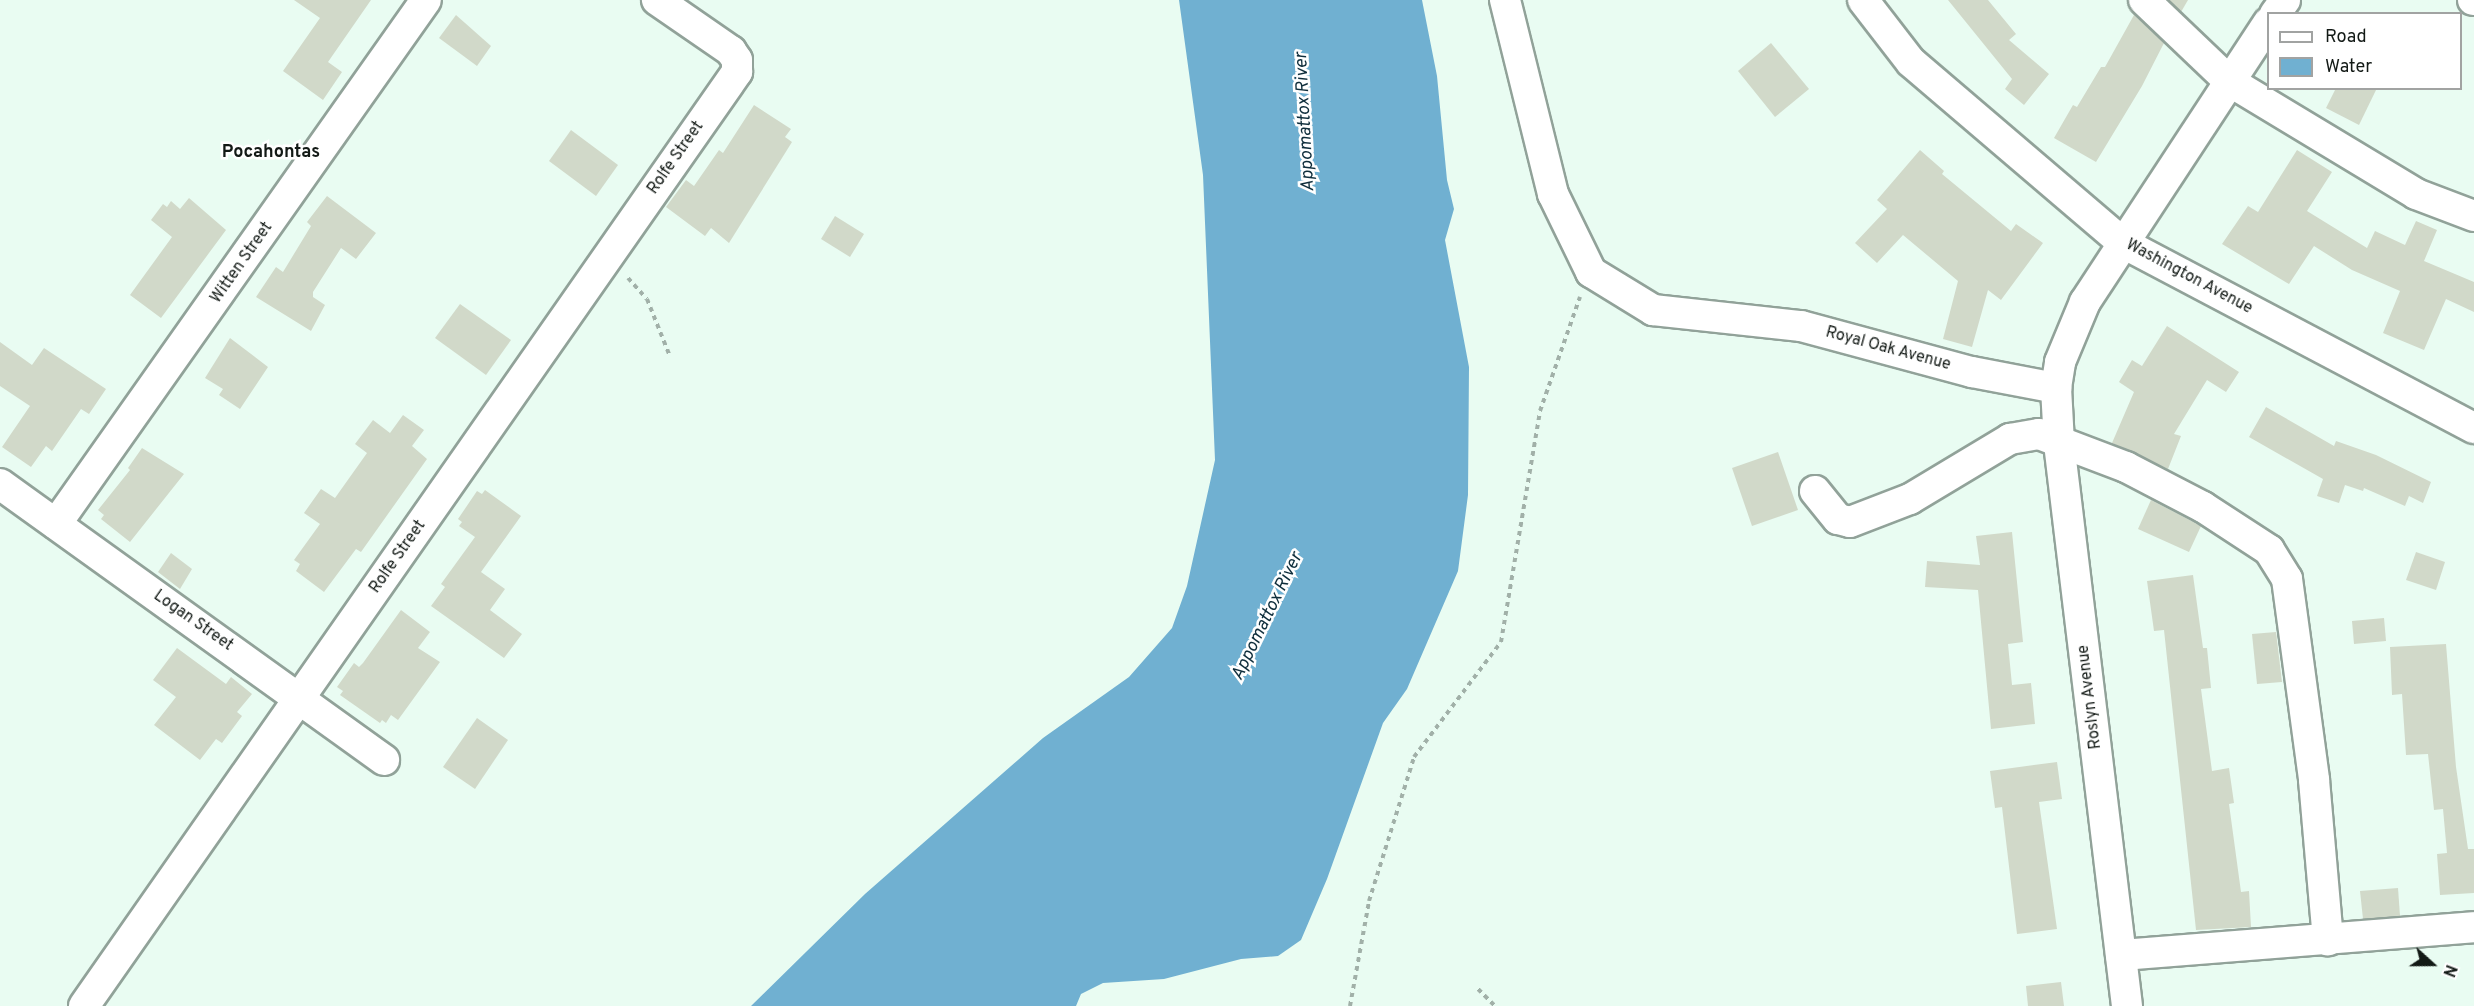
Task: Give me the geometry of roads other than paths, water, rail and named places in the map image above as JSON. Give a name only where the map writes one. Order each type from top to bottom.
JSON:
[{"type":"street","name":"Witten Street","points":[[56,524],[426,0]]},
{"type":"street","name":"Rolfe Street","points":[[84,1006],[736,72],[737,60],[731,51],[657,0]]},
{"type":"street","name":"Royal Oak Avenue","points":[[1505,0],[1553,194],[1591,272],[1653,310],[1801,326],[1972,372],[2056,388]]},
{"type":"street","name":"Washington Avenue","points":[[1863,0],[1911,62],[2123,243],[2474,428]]},
{"type":"street","points":[[2144,0],[2229,81],[2416,194],[2474,216]]},
{"type":"street","points":[[2056,388],[2067,340],[2085,302],[2267,24]]},
{"type":"street","name":"Roslyn Avenue","points":[[2056,388],[2059,443],[2127,1006]]},
{"type":"street","points":[[1815,490],[1838,519],[1850,522],[1910,499],[2022,434],[2039,434],[2126,467],[2203,507],[2269,549],[2279,561],[2287,579],[2313,768],[2328,940]]},
{"type":"street","name":"Logan Street","points":[[0,484],[300,697],[384,760]]},
{"type":"street","points":[[2121,955],[2474,927]]},
{"type":"water","name":"Appomattox River","points":[[1179,0],[1422,0],[1437,76],[1447,180],[1454,209],[1445,240],[1469,367],[1468,495],[1458,571],[1407,689],[1383,723],[1327,879],[1301,940],[1278,956],[1241,959],[1164,979],[1103,983],[1081,994],[1076,1006],[751,1006],[865,894],[1043,738],[1129,677],[1172,628],[1187,586],[1215,460],[1203,175]]},
{"type":"district","name":"Pocahontas","points":[[271,153]]}]
